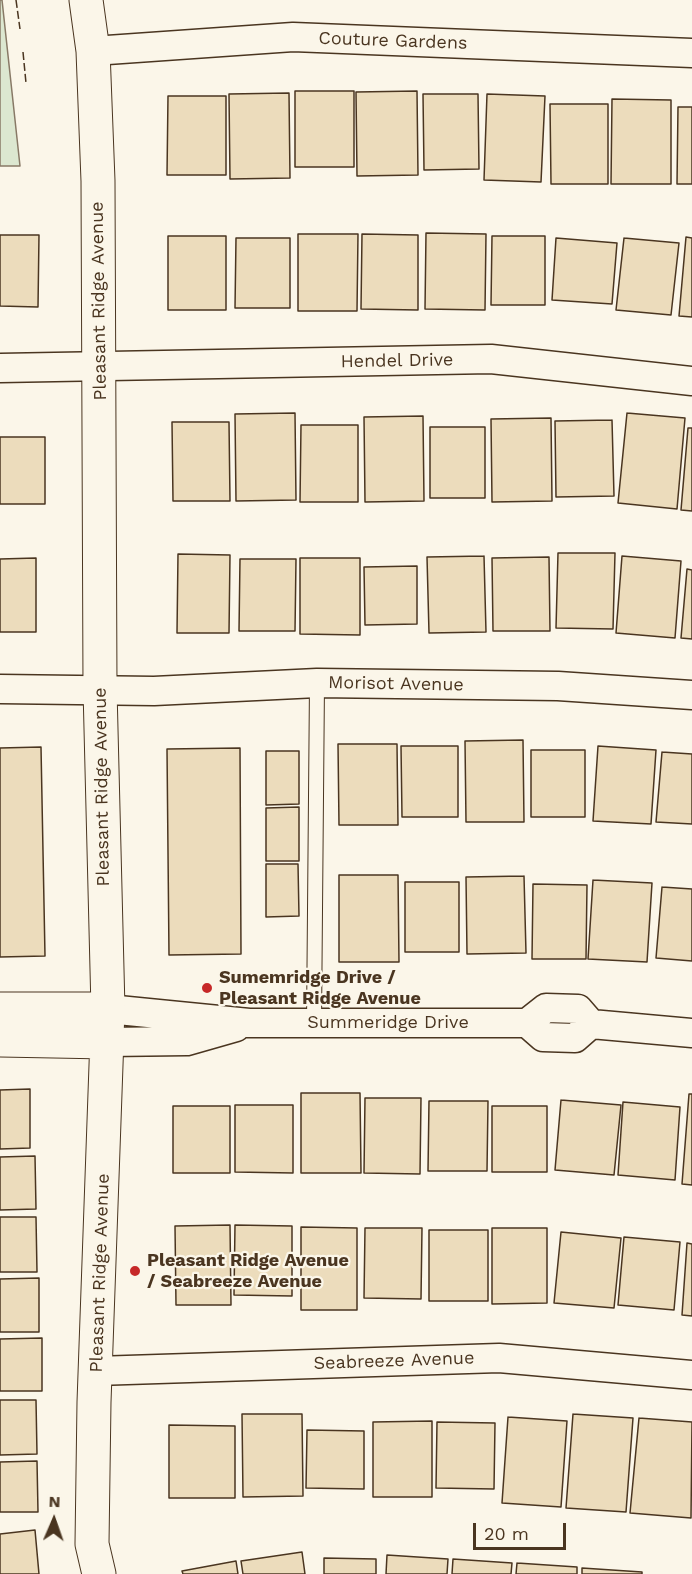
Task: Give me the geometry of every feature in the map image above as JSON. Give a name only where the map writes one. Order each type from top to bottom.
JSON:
[{"type":"street","name":"Pleasant Ridge Avenue","points":[[86,0],[93,51],[100,367],[100,689],[108,1009],[92,1544],[99,1574]]},
{"type":"street","name":"Couture Gardens","points":[[93,51],[293,37],[692,53]]},
{"type":"street","name":"Hendel Drive","points":[[0,368],[491,359],[692,381]]},
{"type":"street","name":"Morisot Avenue","points":[[0,689],[154,690],[317,683],[558,686],[692,695]]},
{"type":"street","name":"Summeridge Drive","points":[[0,1009],[108,1009],[249,1023],[527,1023],[546,1008],[578,1009],[591,1024],[692,1034]]},
{"type":"street","name":"Summeridge Drive","points":[[0,1040],[187,1041],[249,1023]]},
{"type":"street","name":"Seabreeze Avenue","points":[[96,1371],[499,1358],[692,1375]]},
{"type":"lane","points":[[314,1023],[317,683]]},
{"type":"green space","points":[[0,0],[2,0],[20,166],[0,166]]},
{"type":"building","points":[[295,91],[354,91],[354,167],[295,167]]},
{"type":"building","points":[[417,91],[418,175],[357,176],[356,92]]},
{"type":"building","points":[[289,93],[290,178],[230,179],[229,94]]},
{"type":"building","points":[[423,94],[478,94],[479,169],[424,170]]},
{"type":"building","points":[[487,94],[545,96],[541,182],[484,180]]},
{"type":"building","points":[[168,96],[226,96],[226,175],[167,175]]},
{"type":"building","points":[[612,99],[671,100],[671,184],[611,184]]},
{"type":"building","points":[[550,104],[608,104],[608,184],[551,184]]},
{"type":"building","points":[[678,107],[692,107],[692,184],[677,184]]},
{"type":"building","points":[[426,233],[486,234],[485,310],[425,309]]},
{"type":"building","points":[[298,234],[358,234],[357,311],[298,311]]},
{"type":"building","points":[[362,234],[418,235],[418,310],[361,309]]},
{"type":"building","points":[[0,235],[39,235],[38,307],[0,306]]},
{"type":"building","points":[[168,236],[226,236],[226,310],[168,310]]},
{"type":"building","points":[[492,236],[545,236],[545,305],[491,305]]},
{"type":"building","points":[[686,237],[692,238],[692,317],[679,316]]},
{"type":"building","points":[[236,238],[290,238],[290,308],[235,308]]},
{"type":"building","points":[[556,238],[617,243],[612,304],[552,300]]},
{"type":"building","points":[[624,238],[679,243],[671,315],[616,310]]},
{"type":"building","points":[[295,413],[296,500],[236,501],[235,414]]},
{"type":"building","points":[[627,413],[685,418],[677,509],[618,503]]},
{"type":"building","points":[[423,416],[424,501],[365,502],[364,417]]},
{"type":"building","points":[[551,418],[552,501],[492,502],[491,419]]},
{"type":"building","points":[[612,420],[614,496],[556,497],[555,421]]},
{"type":"building","points":[[172,422],[229,422],[230,501],[173,501]]},
{"type":"building","points":[[301,425],[358,425],[358,502],[300,502]]},
{"type":"building","points":[[430,427],[485,427],[485,498],[430,498]]},
{"type":"building","points":[[688,428],[692,428],[692,511],[681,510]]},
{"type":"building","points":[[0,437],[45,437],[45,504],[0,504]]},
{"type":"building","points":[[558,553],[615,553],[613,629],[556,628]]},
{"type":"building","points":[[178,554],[230,555],[229,633],[177,633]]},
{"type":"building","points":[[484,556],[486,632],[429,633],[427,557]]},
{"type":"building","points":[[622,556],[681,561],[675,638],[616,633]]},
{"type":"building","points":[[549,557],[550,631],[493,631],[492,558]]},
{"type":"building","points":[[36,558],[36,632],[0,632],[0,559]]},
{"type":"building","points":[[300,558],[360,558],[360,635],[300,634]]},
{"type":"building","points":[[240,559],[296,559],[295,631],[239,631]]},
{"type":"building","points":[[417,566],[417,624],[365,625],[364,567]]},
{"type":"building","points":[[687,569],[692,570],[692,639],[681,638]]},
{"type":"building","points":[[523,740],[524,822],[466,822],[465,741]]},
{"type":"building","points":[[338,744],[397,744],[398,825],[339,825]]},
{"type":"building","points":[[401,746],[458,746],[458,817],[402,817]]},
{"type":"building","points":[[598,746],[656,750],[651,824],[593,821]]},
{"type":"building","points":[[41,747],[45,956],[0,957],[0,748]]},
{"type":"building","points":[[240,748],[241,954],[169,955],[167,749]]},
{"type":"building","points":[[531,750],[585,750],[585,817],[531,817]]},
{"type":"building","points":[[266,751],[299,751],[299,804],[266,805]]},
{"type":"building","points":[[662,752],[692,754],[692,824],[656,822]]},
{"type":"building","points":[[299,807],[299,861],[266,861],[266,808]]},
{"type":"building","points":[[266,864],[298,864],[299,916],[266,917]]},
{"type":"building","points":[[339,875],[398,875],[399,962],[339,962]]},
{"type":"building","points":[[524,876],[526,953],[467,954],[466,877]]},
{"type":"building","points":[[593,880],[652,883],[647,962],[588,959]]},
{"type":"building","points":[[405,882],[459,882],[459,952],[405,952]]},
{"type":"building","points":[[533,884],[587,885],[586,959],[532,959]]},
{"type":"building","points":[[662,887],[692,889],[692,961],[656,958]]},
{"type":"building","points":[[30,1089],[30,1148],[0,1149],[0,1090]]},
{"type":"building","points":[[301,1093],[360,1093],[361,1173],[301,1173]]},
{"type":"building","points":[[689,1094],[692,1094],[692,1185],[682,1184]]},
{"type":"building","points":[[365,1098],[421,1098],[420,1174],[364,1173]]},
{"type":"building","points":[[561,1100],[621,1105],[614,1175],[555,1170]]},
{"type":"building","points":[[429,1101],[488,1101],[487,1171],[428,1171]]},
{"type":"building","points":[[623,1102],[680,1107],[675,1180],[618,1175]]},
{"type":"building","points":[[235,1105],[293,1105],[293,1173],[235,1172]]},
{"type":"building","points":[[173,1106],[230,1106],[230,1173],[173,1173]]},
{"type":"building","points":[[492,1106],[547,1106],[547,1172],[492,1172]]},
{"type":"building","points":[[35,1156],[36,1209],[0,1210],[0,1157]]},
{"type":"building","points":[[0,1217],[36,1217],[37,1272],[0,1272]]},
{"type":"building","points":[[230,1225],[231,1305],[176,1305],[175,1226]]},
{"type":"building","points":[[235,1225],[292,1226],[292,1296],[234,1295]]},
{"type":"building","points":[[301,1227],[357,1228],[357,1310],[301,1310]]},
{"type":"building","points":[[365,1228],[422,1228],[421,1299],[364,1298]]},
{"type":"building","points":[[492,1228],[547,1228],[547,1303],[492,1304]]},
{"type":"building","points":[[429,1230],[488,1230],[488,1301],[429,1301]]},
{"type":"building","points":[[561,1232],[621,1238],[614,1308],[554,1303]]},
{"type":"building","points":[[624,1237],[680,1242],[674,1310],[618,1305]]},
{"type":"building","points":[[687,1243],[692,1244],[692,1316],[682,1315]]},
{"type":"building","points":[[39,1278],[39,1332],[0,1332],[0,1279]]},
{"type":"building","points":[[42,1338],[42,1391],[0,1391],[0,1339]]},
{"type":"building","points":[[0,1400],[36,1400],[37,1454],[0,1455]]},
{"type":"building","points":[[242,1414],[302,1414],[303,1496],[243,1497]]},
{"type":"building","points":[[573,1414],[633,1418],[626,1512],[566,1508]]},
{"type":"building","points":[[508,1417],[567,1421],[561,1507],[502,1503]]},
{"type":"building","points":[[639,1418],[692,1422],[691,1518],[630,1513]]},
{"type":"building","points":[[432,1421],[432,1497],[373,1497],[373,1422]]},
{"type":"building","points":[[437,1422],[495,1423],[494,1489],[436,1488]]},
{"type":"building","points":[[169,1425],[235,1426],[235,1498],[169,1498]]},
{"type":"building","points":[[307,1430],[364,1431],[364,1489],[306,1488]]},
{"type":"building","points":[[37,1461],[38,1512],[0,1512],[0,1462]]},
{"type":"building","points":[[35,1530],[39,1574],[0,1574],[0,1534]]},
{"type":"building","points":[[302,1552],[305,1574],[243,1574],[241,1561]]},
{"type":"building","points":[[387,1555],[448,1559],[447,1574],[386,1574]]},
{"type":"building","points":[[324,1558],[376,1559],[376,1574],[324,1574]]},
{"type":"building","points":[[453,1559],[512,1563],[511,1574],[452,1574]]},
{"type":"building","points":[[236,1561],[238,1574],[183,1574],[182,1571]]},
{"type":"building","points":[[517,1563],[577,1567],[577,1574],[516,1574]]},
{"type":"building","points":[[582,1568],[642,1572],[642,1574],[582,1574]]},
{"type":"fence","points":[[16,0],[20,29]]},
{"type":"fence","points":[[23,52],[26,83]]},
{"type":"place","name":"Sumemridge Drive / Pleasant Ridge Avenue","points":[[207,988]]},
{"type":"place","name":"Pleasant Ridge Avenue / Seabreeze Avenue","points":[[135,1271]]}]
